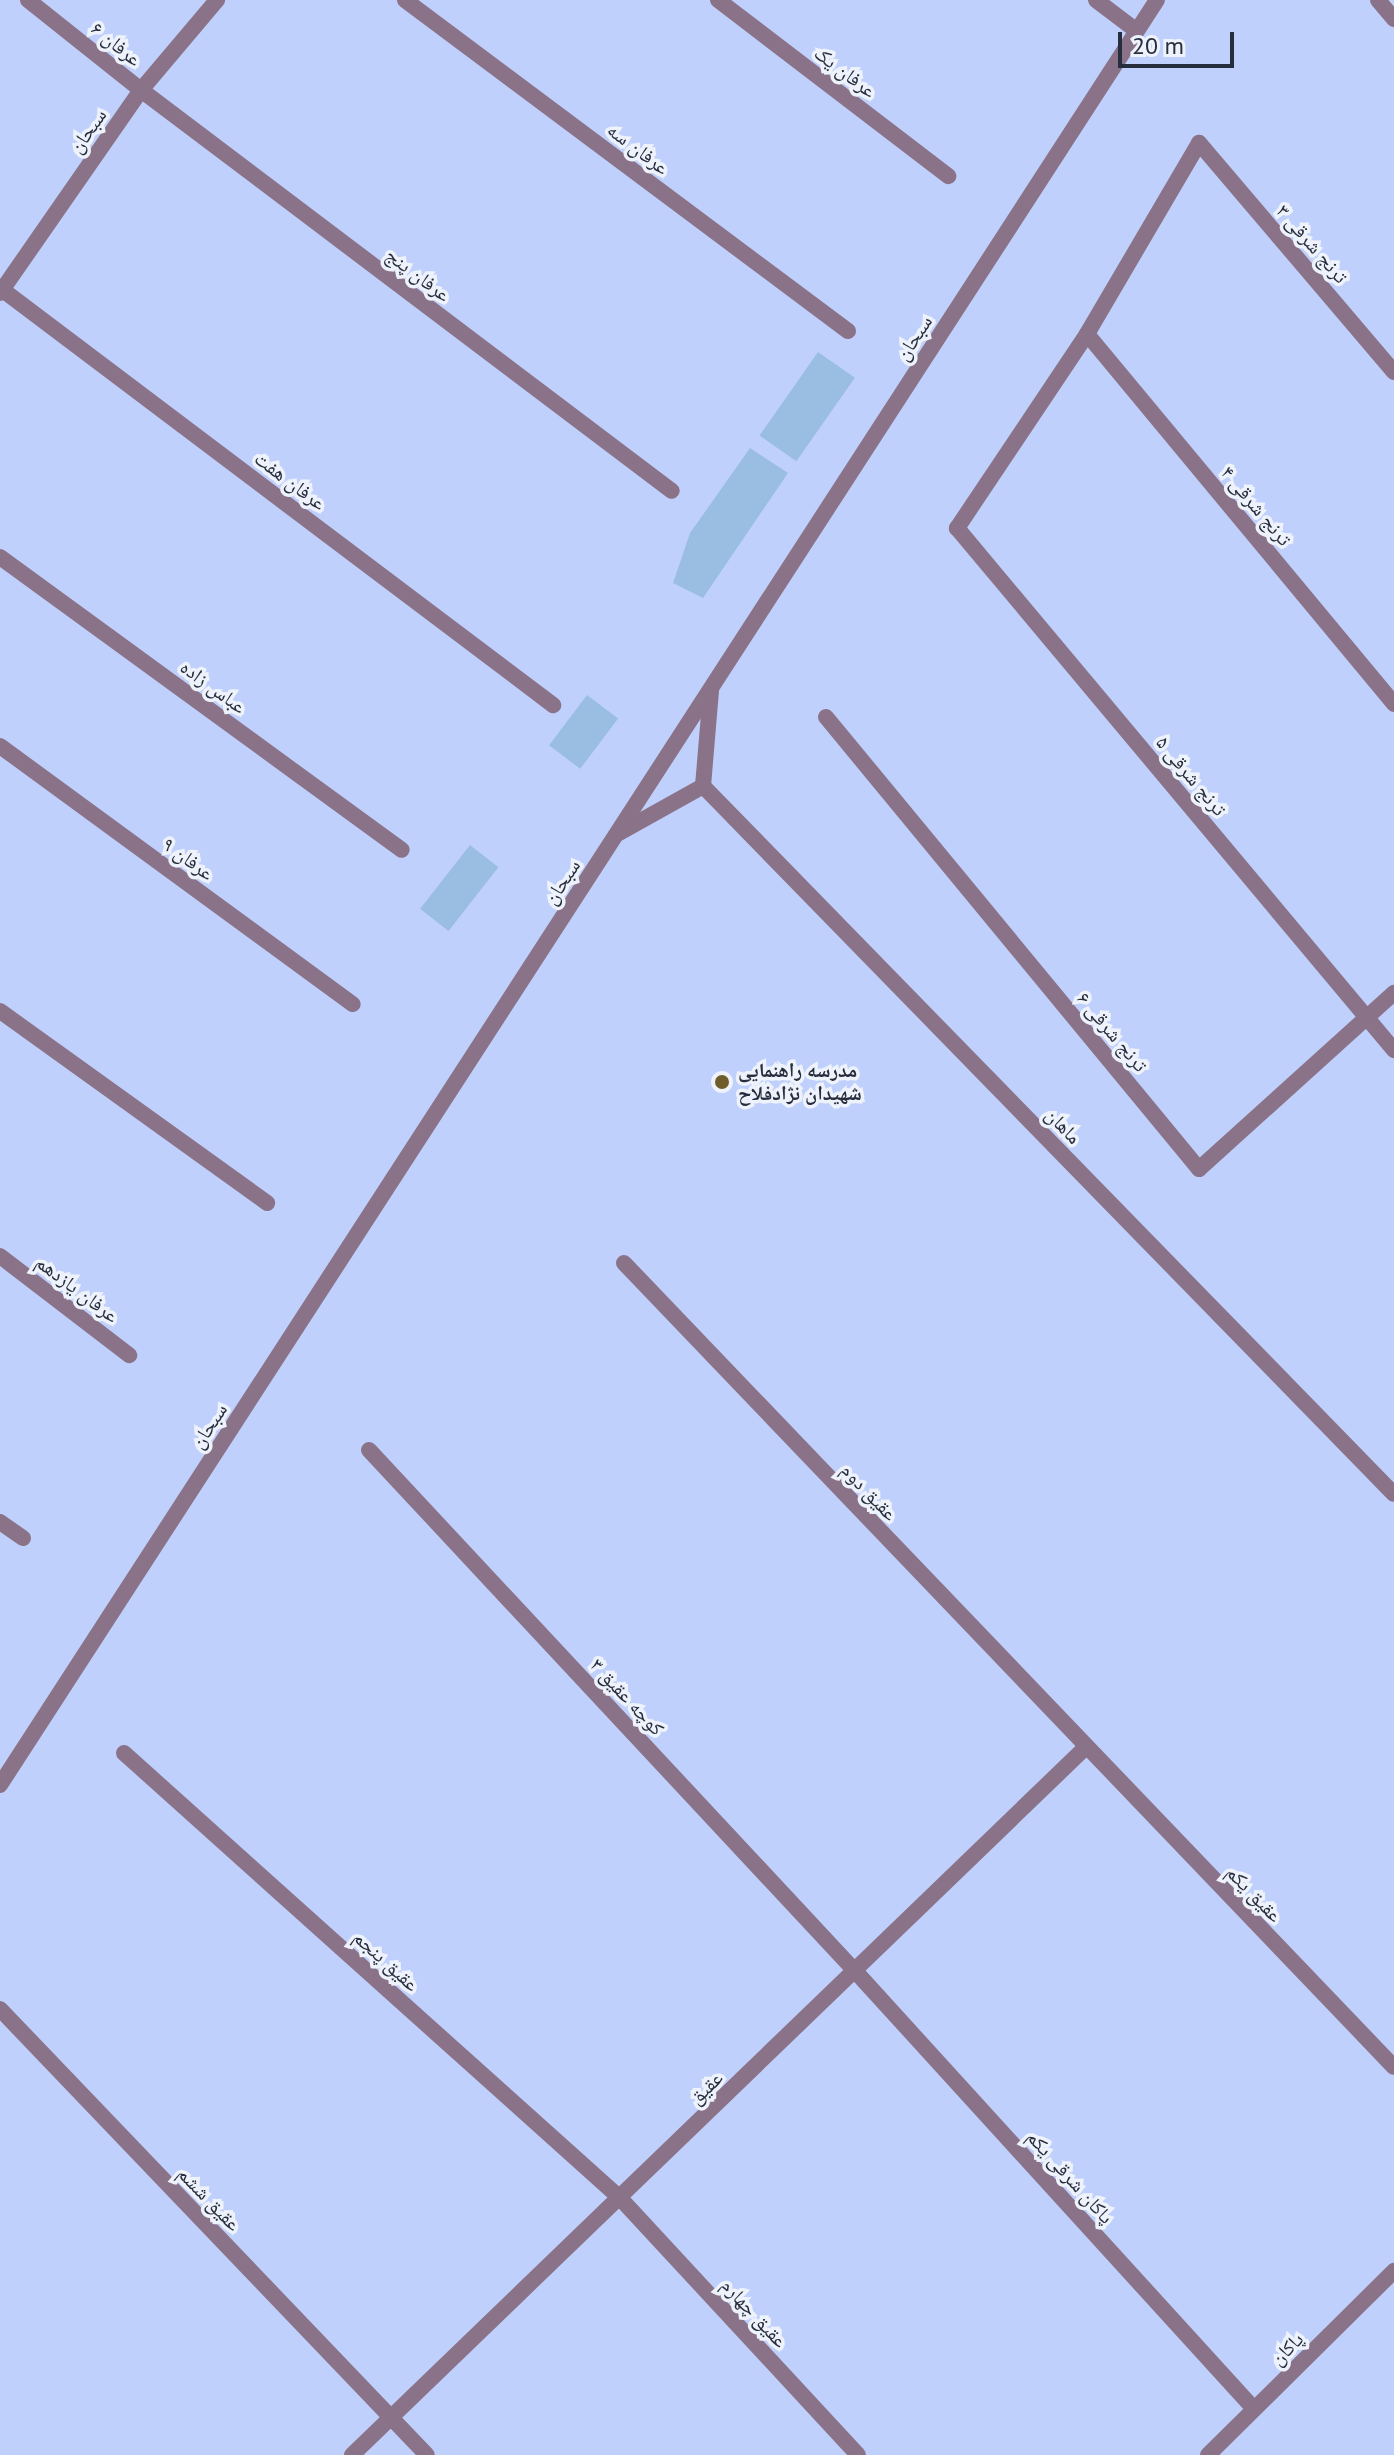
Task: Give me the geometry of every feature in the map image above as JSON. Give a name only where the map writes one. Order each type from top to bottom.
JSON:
[{"type":"street","name":"عرفان ۶","points":[[28,0],[141,90]]},
{"type":"street","name":"سبحان","points":[[1,290],[141,90],[217,0]]},
{"type":"street","name":"عرفان سه","points":[[405,0],[848,331]]},
{"type":"street","name":"عرفان یک","points":[[718,0],[948,176]]},
{"type":"street","points":[[1096,0],[1137,31]]},
{"type":"street","name":"سبحان","points":[[0,1785],[1157,0]]},
{"type":"street","points":[[1378,0],[1394,19]]},
{"type":"street","name":"عرفان پنج","points":[[141,90],[672,491]]},
{"type":"street","name":"ترنج شرقی ۳","points":[[1087,334],[1199,143],[1394,372]]},
{"type":"street","name":"عرفان هفت","points":[[1,290],[553,705]]},
{"type":"street","name":"ترنج شرقی ۵","points":[[1087,334],[957,528],[1394,1050]]},
{"type":"street","name":"ترنج شرقی ۴","points":[[1087,334],[1394,704]]},
{"type":"street","name":"عباس زاده","points":[[0,557],[402,850]]},
{"type":"street","points":[[617,834],[703,786],[711,688]]},
{"type":"street","name":"ترنج شرقی ۶","points":[[826,717],[1199,1169],[1394,993]]},
{"type":"street","name":"عرفان ۹","points":[[0,746],[353,1004]]},
{"type":"street","name":"ماهان","points":[[703,786],[1394,1494]]},
{"type":"street","points":[[0,1011],[267,1203]]},
{"type":"street","name":"عرفان یازدهم","points":[[0,1256],[129,1355]]},
{"type":"street","name":"عقیق دوم","points":[[624,1263],[1085,1748]]},
{"type":"street","name":"کوچه عقیق ۳","points":[[369,1450],[856,1972]]},
{"type":"street","points":[[0,1522],[23,1538]]},
{"type":"street","name":"عقیق","points":[[352,2455],[1085,1748]]},
{"type":"street","name":"عقیق یکم","points":[[1085,1748],[1394,2067]]},
{"type":"street","name":"عقیق پنجم","points":[[124,1753],[620,2198]]},
{"type":"street","name":"پاکان شرقی یکم","points":[[856,1972],[1254,2409]]},
{"type":"street","name":"عقیق ششم","points":[[0,2009],[427,2455]]},
{"type":"street","name":"عقیق چهارم","points":[[620,2198],[858,2455]]},
{"type":"street","name":"پاکان","points":[[1208,2455],[1394,2271]]},
{"type":"building","points":[[818,352],[855,378],[796,461],[759,436]]},
{"type":"building","points":[[750,448],[788,473],[703,598],[673,583],[690,533]]},
{"type":"building","points":[[587,695],[618,718],[580,769],[549,745]]},
{"type":"building","points":[[470,845],[498,867],[448,931],[420,909]]},
{"type":"place","name":"مدرسه راهنمایی شهیدان نژادفلاح","points":[[722,1082]]}]
